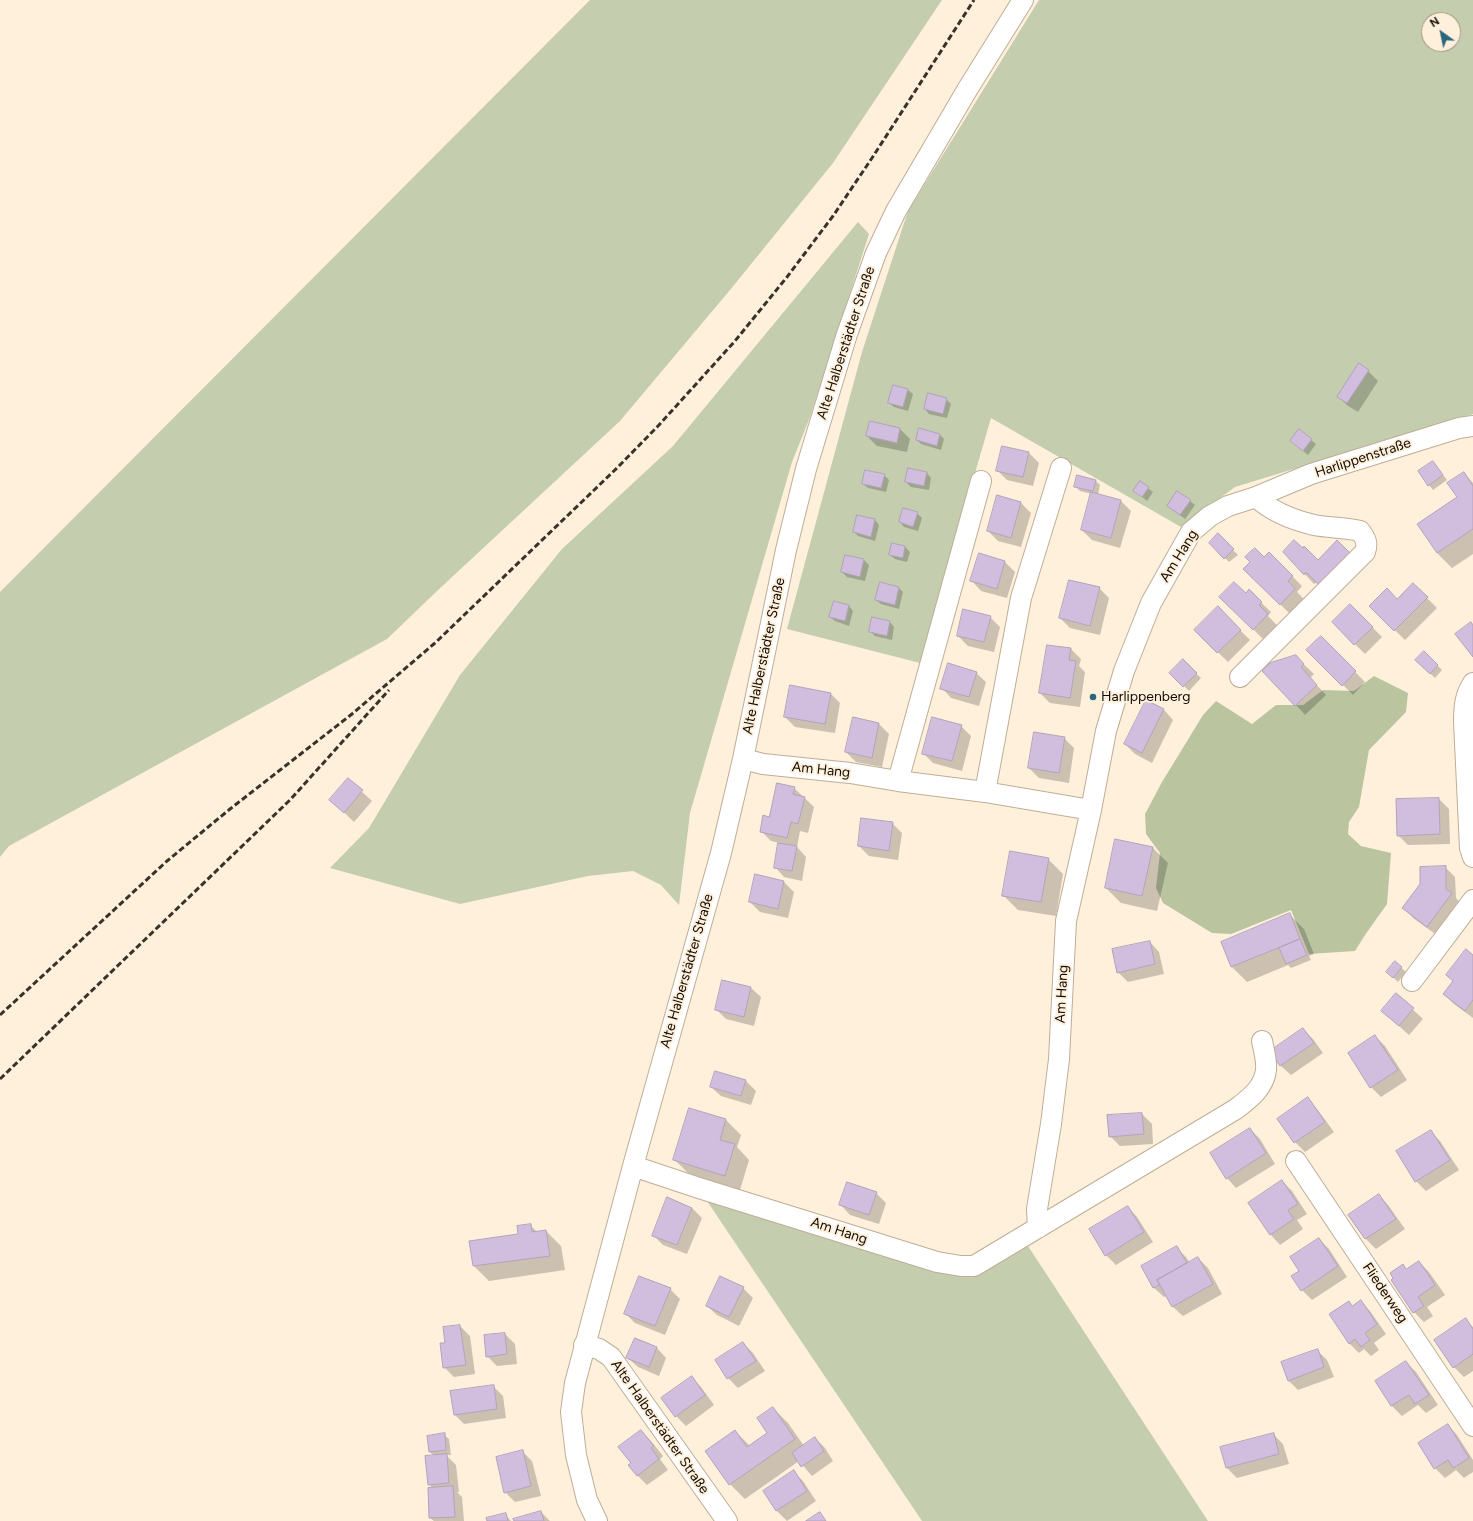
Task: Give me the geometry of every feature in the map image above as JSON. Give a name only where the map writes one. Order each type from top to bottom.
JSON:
[{"type":"street","name":"Alte Halberstädter Straße","points":[[597,1521],[587,1500],[576,1455],[571,1412],[574,1383],[720,853],[743,759],[786,550],[806,469],[846,334],[876,253],[896,211],[967,90],[1023,0]]},
{"type":"street","name":"Harlippenstraße","points":[[1256,497],[1311,474],[1459,428],[1473,426]]},
{"type":"street","points":[[985,792],[1021,598],[1061,468]]},
{"type":"street","points":[[898,781],[981,481]]},
{"type":"street","name":"Am Hang","points":[[1038,1228],[1037,1209],[1051,1124],[1059,1059],[1066,921],[1091,810],[1106,731],[1124,671],[1151,603],[1191,532],[1210,516],[1228,506],[1256,497]]},
{"type":"street","points":[[1240,677],[1365,552],[1367,546],[1366,539],[1360,531],[1314,525],[1276,512],[1264,505],[1256,497]]},
{"type":"street","points":[[1473,683],[1467,693],[1464,705],[1464,722],[1470,848],[1473,857]]},
{"type":"street","name":"Am Hang","points":[[743,759],[763,764],[850,773],[898,781],[985,792],[1091,810]]},
{"type":"street","points":[[1412,981],[1473,900]]},
{"type":"street","name":"Am Hang","points":[[633,1166],[937,1262],[961,1266],[974,1266],[1236,1109],[1252,1096],[1262,1083],[1266,1069],[1262,1041]]},
{"type":"street","name":"Fliederweg","points":[[1296,1161],[1473,1426]]},
{"type":"street","name":"Alte Halberstädter Straße","points":[[584,1345],[599,1349],[611,1357],[727,1521]]},
{"type":"green space","points":[[590,0],[942,0],[833,163],[730,290],[620,421],[387,639],[9,846],[0,857],[0,592]]},
{"type":"green space","points":[[1039,0],[1473,0],[1473,414],[1235,487],[1181,527],[991,418],[920,663],[787,629],[862,352],[908,211]]},
{"type":"green space","points":[[858,222],[869,234],[810,417],[792,462],[690,813],[679,905],[661,885],[633,871],[588,876],[460,904],[330,868],[369,828],[460,675],[562,549],[673,446]]},
{"type":"green space","points":[[1374,676],[1408,693],[1406,712],[1369,750],[1359,807],[1349,822],[1348,834],[1361,846],[1391,853],[1387,904],[1355,951],[1309,954],[1291,910],[1231,934],[1212,933],[1163,903],[1156,888],[1160,853],[1146,834],[1145,814],[1162,782],[1203,715],[1216,701],[1252,724],[1276,705],[1303,705],[1323,690],[1354,691]]},
{"type":"green space","points":[[707,1201],[931,1269],[968,1276],[1002,1262],[1028,1246],[1208,1521],[922,1521]]},
{"type":"building","points":[[1359,363],[1369,370],[1347,403],[1337,397]]},
{"type":"building","points":[[893,385],[908,389],[903,407],[888,403]]},
{"type":"building","points":[[928,393],[947,398],[943,414],[924,409]]},
{"type":"building","points":[[870,421],[900,428],[897,443],[866,436]]},
{"type":"building","points":[[919,428],[940,434],[937,446],[916,440]]},
{"type":"building","points":[[1299,429],[1312,439],[1303,451],[1290,441]]},
{"type":"building","points":[[1002,446],[1029,452],[1023,477],[996,471]]},
{"type":"building","points":[[1433,461],[1443,475],[1428,486],[1418,471]]},
{"type":"building","points":[[908,468],[927,472],[924,486],[905,482]]},
{"type":"building","points":[[865,470],[885,474],[881,488],[862,484]]},
{"type":"building","points":[[1464,472],[1473,486],[1473,529],[1437,553],[1417,524],[1457,497],[1447,483]]},
{"type":"building","points":[[1077,475],[1096,480],[1093,491],[1074,487]]},
{"type":"building","points":[[1140,481],[1149,487],[1142,497],[1133,491]]},
{"type":"building","points":[[1177,491],[1191,500],[1180,515],[1167,506]]},
{"type":"building","points":[[1091,492],[1121,500],[1111,538],[1081,530]]},
{"type":"building","points":[[997,495],[1021,502],[1011,538],[987,531]]},
{"type":"building","points":[[903,508],[918,512],[913,527],[899,522]]},
{"type":"building","points":[[857,515],[875,519],[871,537],[853,532]]},
{"type":"building","points":[[1218,533],[1234,549],[1224,559],[1209,543]]},
{"type":"building","points":[[1294,540],[1303,548],[1304,546],[1318,560],[1337,540],[1350,553],[1319,585],[1306,572],[1304,575],[1283,552]]},
{"type":"building","points":[[892,543],[905,546],[903,558],[889,555]]},
{"type":"building","points":[[1255,548],[1264,557],[1269,552],[1293,576],[1288,581],[1295,589],[1280,605],[1243,569],[1250,562],[1245,557]]},
{"type":"building","points":[[979,553],[1005,561],[997,589],[970,581]]},
{"type":"building","points":[[845,555],[864,559],[860,577],[841,572]]},
{"type":"building","points":[[1069,580],[1100,587],[1090,626],[1059,618]]},
{"type":"building","points":[[880,582],[899,587],[895,605],[875,600]]},
{"type":"building","points":[[1234,582],[1246,593],[1249,589],[1262,602],[1259,605],[1268,614],[1253,630],[1219,597]]},
{"type":"building","points":[[1413,583],[1428,597],[1394,631],[1369,606],[1387,588],[1397,599]]},
{"type":"building","points":[[834,601],[849,605],[845,621],[829,617]]},
{"type":"building","points":[[1350,604],[1373,627],[1354,645],[1332,622]]},
{"type":"building","points":[[1218,606],[1241,630],[1217,653],[1194,630]]},
{"type":"building","points":[[963,609],[991,616],[984,642],[957,636]]},
{"type":"building","points":[[872,617],[890,621],[887,636],[869,632]]},
{"type":"building","points":[[1471,622],[1473,625],[1473,657],[1455,634]]},
{"type":"building","points":[[1321,636],[1356,671],[1342,686],[1306,650]]},
{"type":"building","points":[[1047,645],[1071,648],[1069,660],[1076,661],[1070,698],[1039,693]]},
{"type":"building","points":[[1424,651],[1438,665],[1430,674],[1415,660]]},
{"type":"building","points":[[1296,655],[1304,664],[1301,667],[1317,685],[1295,706],[1262,671],[1270,663]]},
{"type":"building","points":[[1183,659],[1197,673],[1183,687],[1169,673]]},
{"type":"building","points":[[948,663],[977,672],[969,697],[940,689]]},
{"type":"building","points":[[790,685],[831,693],[825,724],[784,717]]},
{"type":"building","points":[[1146,700],[1164,709],[1142,753],[1124,744]]},
{"type":"building","points":[[853,717],[879,723],[872,758],[845,752]]},
{"type":"building","points":[[932,717],[962,725],[952,761],[922,754]]},
{"type":"building","points":[[1034,732],[1065,737],[1059,773],[1028,768]]},
{"type":"building","points":[[348,778],[363,790],[344,813],[329,800]]},
{"type":"building","points":[[777,783],[795,787],[793,794],[805,797],[798,824],[791,822],[787,838],[760,832],[763,815],[769,817]]},
{"type":"building","points":[[1439,798],[1440,834],[1397,836],[1396,799]]},
{"type":"building","points":[[861,818],[893,822],[889,851],[858,846]]},
{"type":"building","points":[[1115,839],[1153,847],[1142,896],[1105,888]]},
{"type":"building","points":[[778,843],[797,846],[792,871],[774,868]]},
{"type":"building","points":[[1010,851],[1049,858],[1041,902],[1002,896]]},
{"type":"building","points":[[1446,866],[1446,889],[1452,893],[1427,927],[1402,908],[1420,884],[1420,867]]},
{"type":"building","points":[[755,874],[784,881],[778,909],[749,902]]},
{"type":"building","points":[[1290,913],[1300,939],[1231,967],[1221,942]]},
{"type":"building","points":[[1300,939],[1307,955],[1286,964],[1279,948]]},
{"type":"building","points":[[1150,941],[1155,964],[1117,973],[1112,949]]},
{"type":"building","points":[[1466,949],[1473,955],[1473,1000],[1465,1011],[1443,994],[1453,981],[1446,975]]},
{"type":"building","points":[[1395,961],[1402,967],[1393,978],[1386,972]]},
{"type":"building","points":[[722,980],[751,987],[744,1017],[715,1010]]},
{"type":"building","points":[[1396,993],[1414,1008],[1399,1026],[1381,1011]]},
{"type":"building","points":[[1303,1028],[1314,1043],[1280,1066],[1270,1051]]},
{"type":"building","points":[[1375,1035],[1398,1070],[1370,1088],[1348,1053]]},
{"type":"building","points":[[715,1071],[746,1080],[741,1096],[710,1087]]},
{"type":"building","points":[[1308,1097],[1325,1122],[1294,1143],[1277,1119]]},
{"type":"building","points":[[689,1108],[726,1119],[720,1140],[735,1144],[725,1176],[673,1160]]},
{"type":"building","points":[[1142,1113],[1144,1134],[1109,1137],[1107,1115]]},
{"type":"building","points":[[1250,1128],[1266,1153],[1226,1179],[1210,1153]]},
{"type":"building","points":[[1431,1130],[1450,1160],[1415,1182],[1396,1151]]},
{"type":"building","points":[[1282,1180],[1298,1204],[1288,1210],[1294,1219],[1270,1235],[1248,1203]]},
{"type":"building","points":[[847,1182],[877,1192],[869,1215],[839,1205]]},
{"type":"building","points":[[1379,1194],[1396,1219],[1365,1239],[1348,1215]]},
{"type":"building","points":[[667,1197],[692,1208],[677,1245],[652,1236]]},
{"type":"building","points":[[1128,1206],[1144,1232],[1105,1256],[1089,1229]]},
{"type":"building","points":[[531,1224],[532,1232],[546,1230],[550,1256],[473,1266],[469,1241],[518,1234],[517,1226]]},
{"type":"building","points":[[1319,1238],[1338,1266],[1301,1291],[1291,1276],[1299,1271],[1290,1257]]},
{"type":"building","points":[[1177,1246],[1187,1263],[1157,1280],[1160,1285],[1153,1288],[1141,1266]]},
{"type":"building","points":[[1198,1257],[1213,1284],[1172,1307],[1157,1280]]},
{"type":"building","points":[[1419,1261],[1435,1285],[1418,1297],[1424,1306],[1413,1313],[1391,1280],[1393,1278],[1390,1273],[1403,1264],[1406,1269]]},
{"type":"building","points":[[639,1276],[671,1288],[655,1326],[624,1314]]},
{"type":"building","points":[[720,1276],[744,1287],[729,1317],[706,1306]]},
{"type":"building","points":[[1361,1300],[1377,1324],[1365,1333],[1370,1340],[1361,1347],[1355,1339],[1349,1344],[1329,1314],[1349,1301],[1352,1306]]},
{"type":"building","points":[[1466,1318],[1473,1329],[1473,1354],[1453,1368],[1434,1340]]},
{"type":"building","points":[[460,1325],[466,1365],[443,1368],[440,1343],[445,1343],[443,1327]]},
{"type":"building","points":[[505,1333],[507,1354],[486,1357],[484,1335]]},
{"type":"building","points":[[635,1338],[657,1347],[649,1367],[626,1358]]},
{"type":"building","points":[[743,1342],[756,1361],[727,1379],[715,1360]]},
{"type":"building","points":[[1318,1349],[1324,1367],[1288,1381],[1281,1362]]},
{"type":"building","points":[[1406,1361],[1429,1395],[1415,1404],[1409,1395],[1391,1406],[1375,1381]]},
{"type":"building","points":[[692,1376],[705,1395],[675,1417],[661,1398]]},
{"type":"building","points":[[494,1385],[497,1409],[454,1415],[450,1391]]},
{"type":"building","points":[[773,1407],[795,1439],[729,1485],[705,1451],[735,1430],[747,1447],[767,1433],[757,1418]]},
{"type":"building","points":[[1448,1424],[1469,1458],[1453,1468],[1448,1460],[1434,1469],[1418,1443]]},
{"type":"building","points":[[641,1430],[654,1446],[651,1448],[659,1459],[637,1476],[628,1465],[631,1463],[618,1447]]},
{"type":"building","points":[[445,1433],[446,1450],[429,1452],[427,1436]]},
{"type":"building","points":[[1274,1433],[1279,1454],[1226,1468],[1220,1447]]},
{"type":"building","points":[[815,1437],[824,1451],[801,1467],[792,1453]]},
{"type":"building","points":[[523,1450],[531,1486],[504,1493],[496,1457]]},
{"type":"building","points":[[447,1454],[449,1483],[428,1485],[425,1456]]},
{"type":"building","points":[[794,1470],[807,1491],[776,1511],[763,1491]]},
{"type":"building","points":[[453,1486],[455,1517],[429,1518],[428,1488]]},
{"type":"building","points":[[541,1511],[544,1521],[514,1521],[513,1519]]},
{"type":"building","points":[[820,1512],[826,1521],[806,1521]]},
{"type":"building","points":[[506,1513],[508,1521],[487,1521],[486,1518]]},
{"type":"railway","points":[[0,1015],[167,861],[230,809],[352,714],[435,643],[617,468],[659,425],[735,341],[787,277],[833,216],[974,0]]},
{"type":"railway","points":[[0,1079],[290,800],[389,690]]},
{"type":"place","name":"Harlippenberg","points":[[1093,697]]}]
